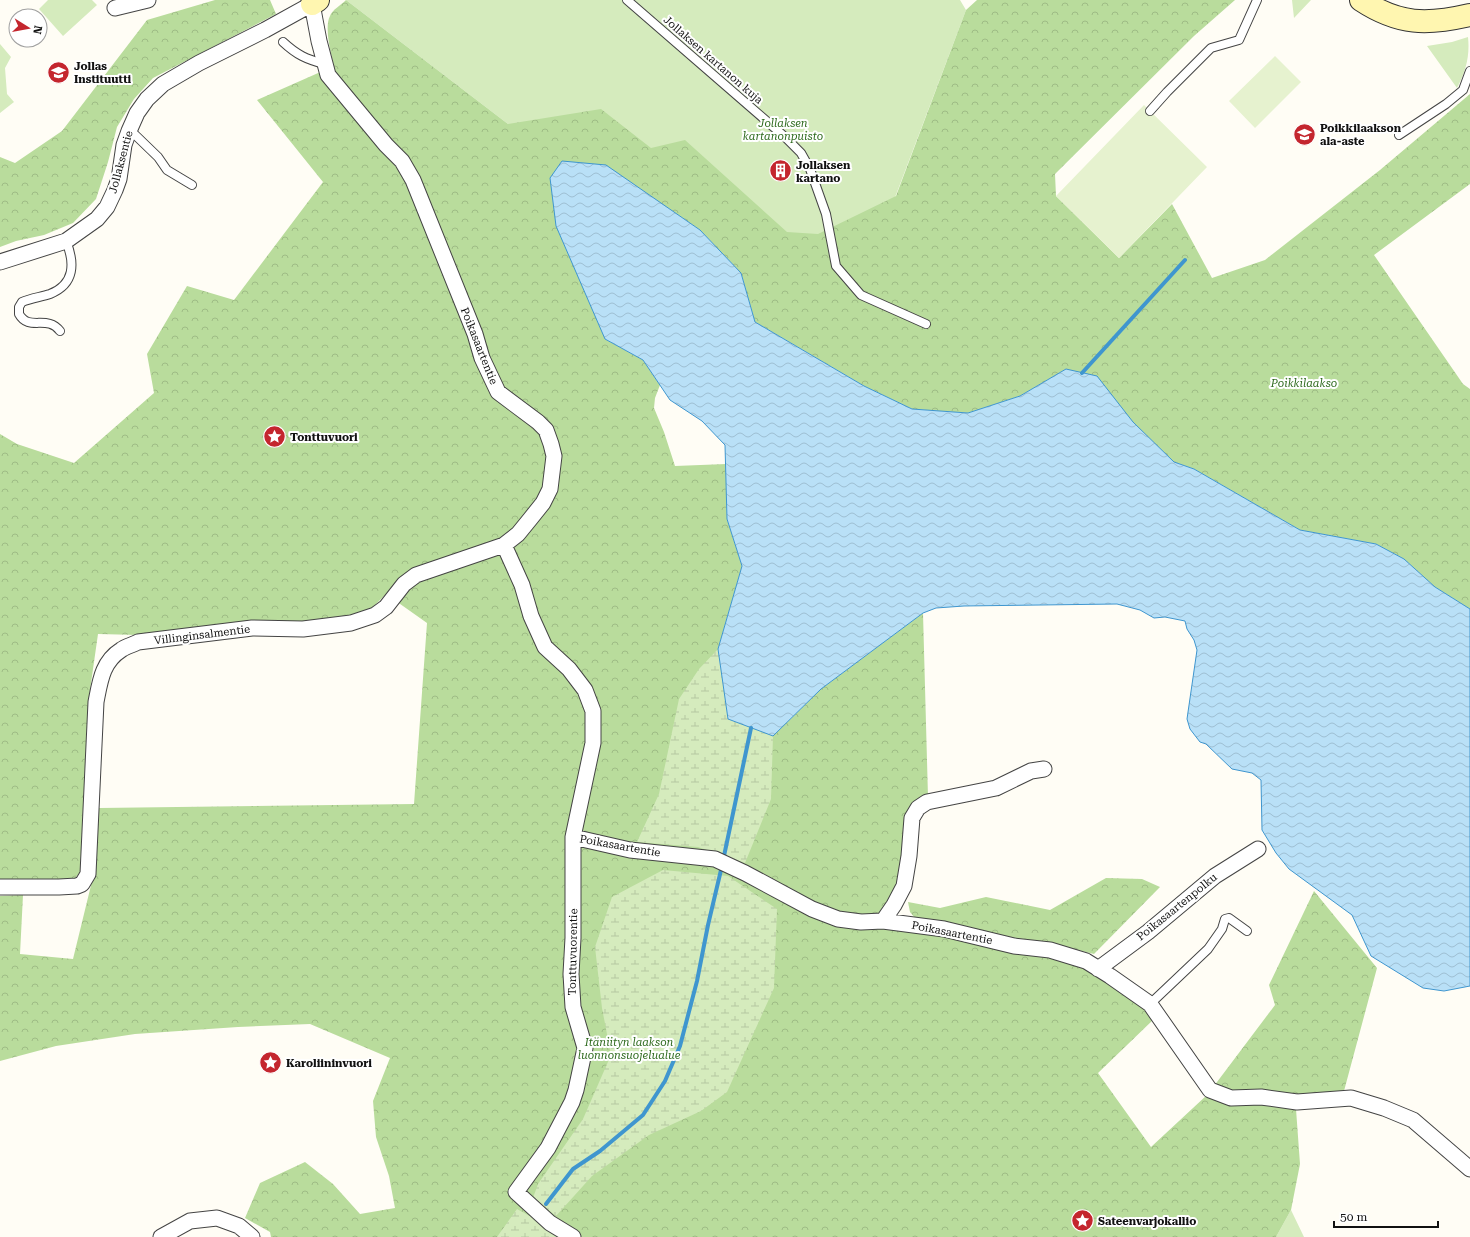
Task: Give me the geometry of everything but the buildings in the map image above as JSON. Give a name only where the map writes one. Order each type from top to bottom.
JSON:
[{"type":"street","points":[[115,8],[148,0]]},
{"type":"street","points":[[1361,0],[1375,9],[1405,20],[1424,22],[1446,20],[1470,15]]},
{"type":"street","name":"Poikasaartentie","points":[[315,2],[324,64],[328,75],[386,145],[402,161],[413,180],[475,334],[482,358],[498,392],[538,422],[546,430],[551,444],[554,456],[550,489],[543,502],[518,534],[504,545],[522,585],[531,616],[545,647],[569,669],[585,690],[593,711],[593,743],[573,837],[630,850],[715,860],[745,873],[812,909],[838,919],[861,922],[883,922],[944,929],[1014,946],[1050,950],[1086,962],[1150,1004],[1210,1090],[1231,1098],[1260,1097],[1296,1102],[1351,1098],[1384,1108],[1413,1120],[1470,1170]]},
{"type":"street","name":"Jollaksentie","points":[[0,262],[66,242],[97,219],[107,207],[117,185],[124,145],[137,113],[147,99],[163,84],[199,63],[265,30],[315,2]]},
{"type":"street","name":"Villinginsalmentie","points":[[0,887],[77,886],[82,884],[88,874],[96,702],[100,677],[109,661],[121,650],[138,642],[252,628],[303,629],[351,623],[375,615],[386,607],[404,584],[416,576],[504,545]]},
{"type":"street","points":[[883,922],[904,886],[912,818],[918,808],[926,802],[996,788],[1032,772],[1044,769]]},
{"type":"street","name":"Tonttuvuorentie","points":[[573,837],[572,1007],[585,1048],[572,1102],[548,1148],[516,1192],[550,1223],[573,1237]]},
{"type":"street","name":"Poikasaartenpolku","points":[[1098,969],[1148,932],[1215,876],[1258,849]]},
{"type":"street","points":[[161,1237],[190,1221],[216,1218],[239,1226],[252,1237]]},
{"type":"lane","name":"Jollaksen kartanon kuja","points":[[627,0],[785,137],[801,154],[810,169],[826,214],[836,266],[861,296],[926,324]]},
{"type":"lane","points":[[1150,111],[1211,48],[1239,40],[1257,0]]},
{"type":"lane","points":[[283,42],[292,51],[302,57],[324,64]]},
{"type":"lane","points":[[1399,135],[1437,110],[1463,90],[1468,81],[1470,71]]},
{"type":"lane","points":[[130,129],[158,158],[167,170],[192,185]]},
{"type":"lane","points":[[60,331],[56,326],[50,323],[26,322],[19,314],[19,307],[22,302],[50,294],[63,287],[69,278],[72,263],[66,242]]},
{"type":"lane","points":[[1150,1004],[1208,949],[1222,929],[1225,919],[1229,918],[1247,931]]},
{"type":"green space","points":[[48,0],[92,0],[97,5],[63,36],[48,19],[48,8],[40,8]]},
{"type":"green space","points":[[215,0],[270,0],[276,14],[153,78],[134,99],[117,127],[96,199],[73,223],[44,235],[16,241],[0,247],[0,157],[15,163],[62,131],[147,20]]},
{"type":"green space","name":"Jollaksen kartano","points":[[346,0],[960,0],[966,10],[863,282],[508,124]]},
{"type":"green space","points":[[346,0],[508,124],[601,109],[651,148],[685,140],[787,232],[818,234],[896,196],[966,10],[977,0],[1235,0],[1194,36],[1055,174],[1056,196],[1119,258],[1172,204],[1212,278],[1265,260],[1380,170],[1470,94],[1470,184],[1374,255],[1463,384],[1470,389],[1470,609],[1435,587],[1404,559],[1376,544],[1300,530],[1194,469],[1174,462],[1133,423],[1066,369],[1020,396],[968,413],[912,409],[864,386],[755,322],[741,273],[700,230],[665,206],[605,339],[643,360],[660,385],[655,398],[654,408],[664,432],[675,466],[726,464],[727,519],[742,566],[718,649],[773,736],[821,689],[923,613],[928,797],[920,800],[901,884],[881,912],[925,931],[1041,956],[1083,967],[1146,1008],[1154,1019],[1098,1073],[1151,1147],[1207,1095],[1237,1105],[1260,1103],[1296,1109],[1300,1164],[1291,1210],[1276,1237],[271,1237],[270,1232],[245,1218],[260,1183],[305,1162],[333,1184],[360,1214],[395,1208],[389,1176],[376,1137],[373,1101],[390,1058],[310,1024],[135,1034],[56,1046],[0,1061],[0,896],[23,895],[20,954],[73,959],[94,873],[99,808],[414,804],[427,623],[386,594],[370,610],[350,615],[305,621],[249,622],[138,635],[98,634],[88,704],[80,872],[74,880],[0,881],[0,434],[17,444],[74,463],[154,393],[147,354],[187,286],[234,300],[323,182],[257,100],[334,66],[329,41],[328,21],[333,12]]},
{"type":"green space","points":[[1292,0],[1311,0],[1294,18]]},
{"type":"green space","points":[[1468,37],[1467,63],[1457,88],[1427,46],[1452,42]]},
{"type":"green space","points":[[0,44],[11,57],[5,68],[7,94],[14,102],[0,113]]},
{"type":"green space","points":[[1275,56],[1301,82],[1255,128],[1229,101]]},
{"type":"green space","points":[[1144,105],[1207,167],[1119,258],[1056,196]]},
{"type":"green space","points":[[727,618],[821,689],[773,736],[771,799],[745,863],[698,847],[637,842],[659,794],[679,699],[699,669],[718,649]]},
{"type":"green space","name":"Itäniityn laakson luonnonsuojelualue","points":[[663,870],[728,876],[777,909],[774,988],[727,1092],[701,1111],[649,1135],[592,1176],[556,1216],[533,1198],[538,1184],[583,1119],[611,1055],[602,1008],[595,947],[612,897]]},
{"type":"green space","points":[[1106,878],[1142,879],[1160,887],[1094,954],[1054,944],[1004,937],[915,918],[910,912],[908,902],[940,908],[986,897],[1050,910]]},
{"type":"green space","points":[[1314,891],[1377,968],[1344,1091],[1294,1097],[1233,1095],[1214,1086],[1275,1005],[1269,985]]},
{"type":"green space","points":[[517,1209],[544,1224],[562,1237],[497,1237]]},
{"type":"green space","points":[[1291,1210],[1304,1237],[1276,1237]]},
{"type":"water","points":[[562,161],[606,165],[700,230],[741,273],[755,322],[864,386],[912,409],[968,413],[1020,396],[1066,369],[1097,376],[1133,422],[1174,462],[1194,469],[1300,530],[1376,544],[1404,559],[1435,587],[1470,609],[1470,986],[1444,991],[1423,988],[1371,956],[1352,915],[1289,869],[1276,853],[1262,830],[1261,780],[1252,773],[1232,769],[1206,744],[1200,742],[1190,729],[1187,719],[1197,650],[1194,640],[1187,629],[1185,621],[1165,617],[1154,618],[1140,610],[1117,604],[964,606],[936,608],[923,613],[821,689],[773,736],[728,719],[718,649],[742,566],[727,519],[725,445],[702,421],[670,400],[643,360],[605,339],[556,226],[550,178]]},
{"type":"waterway","points":[[1082,373],[1185,260]]},
{"type":"waterway","points":[[724,856],[751,728]]},
{"type":"waterway","points":[[546,1204],[573,1169],[600,1151],[643,1115],[665,1081],[680,1046],[697,981],[721,870]]},
{"type":"place","name":"Jollas Instituutti","points":[[58,72]]},
{"type":"place","name":"Poikkilaakson ala-aste","points":[[1304,134]]},
{"type":"place","name":"Jollaksen kartano","points":[[781,171]]},
{"type":"place","name":"Tonttuvuori","points":[[275,437]]},
{"type":"place","name":"Karoliininvuori","points":[[271,1063]]},
{"type":"place","name":"Sateenvarjokallio","points":[[1082,1221]]},
{"type":"park label","name":"Jollaksen kartanonpuisto","points":[[783,129]]},
{"type":"park label","name":"Poikkilaakso","points":[[1304,383]]}]
